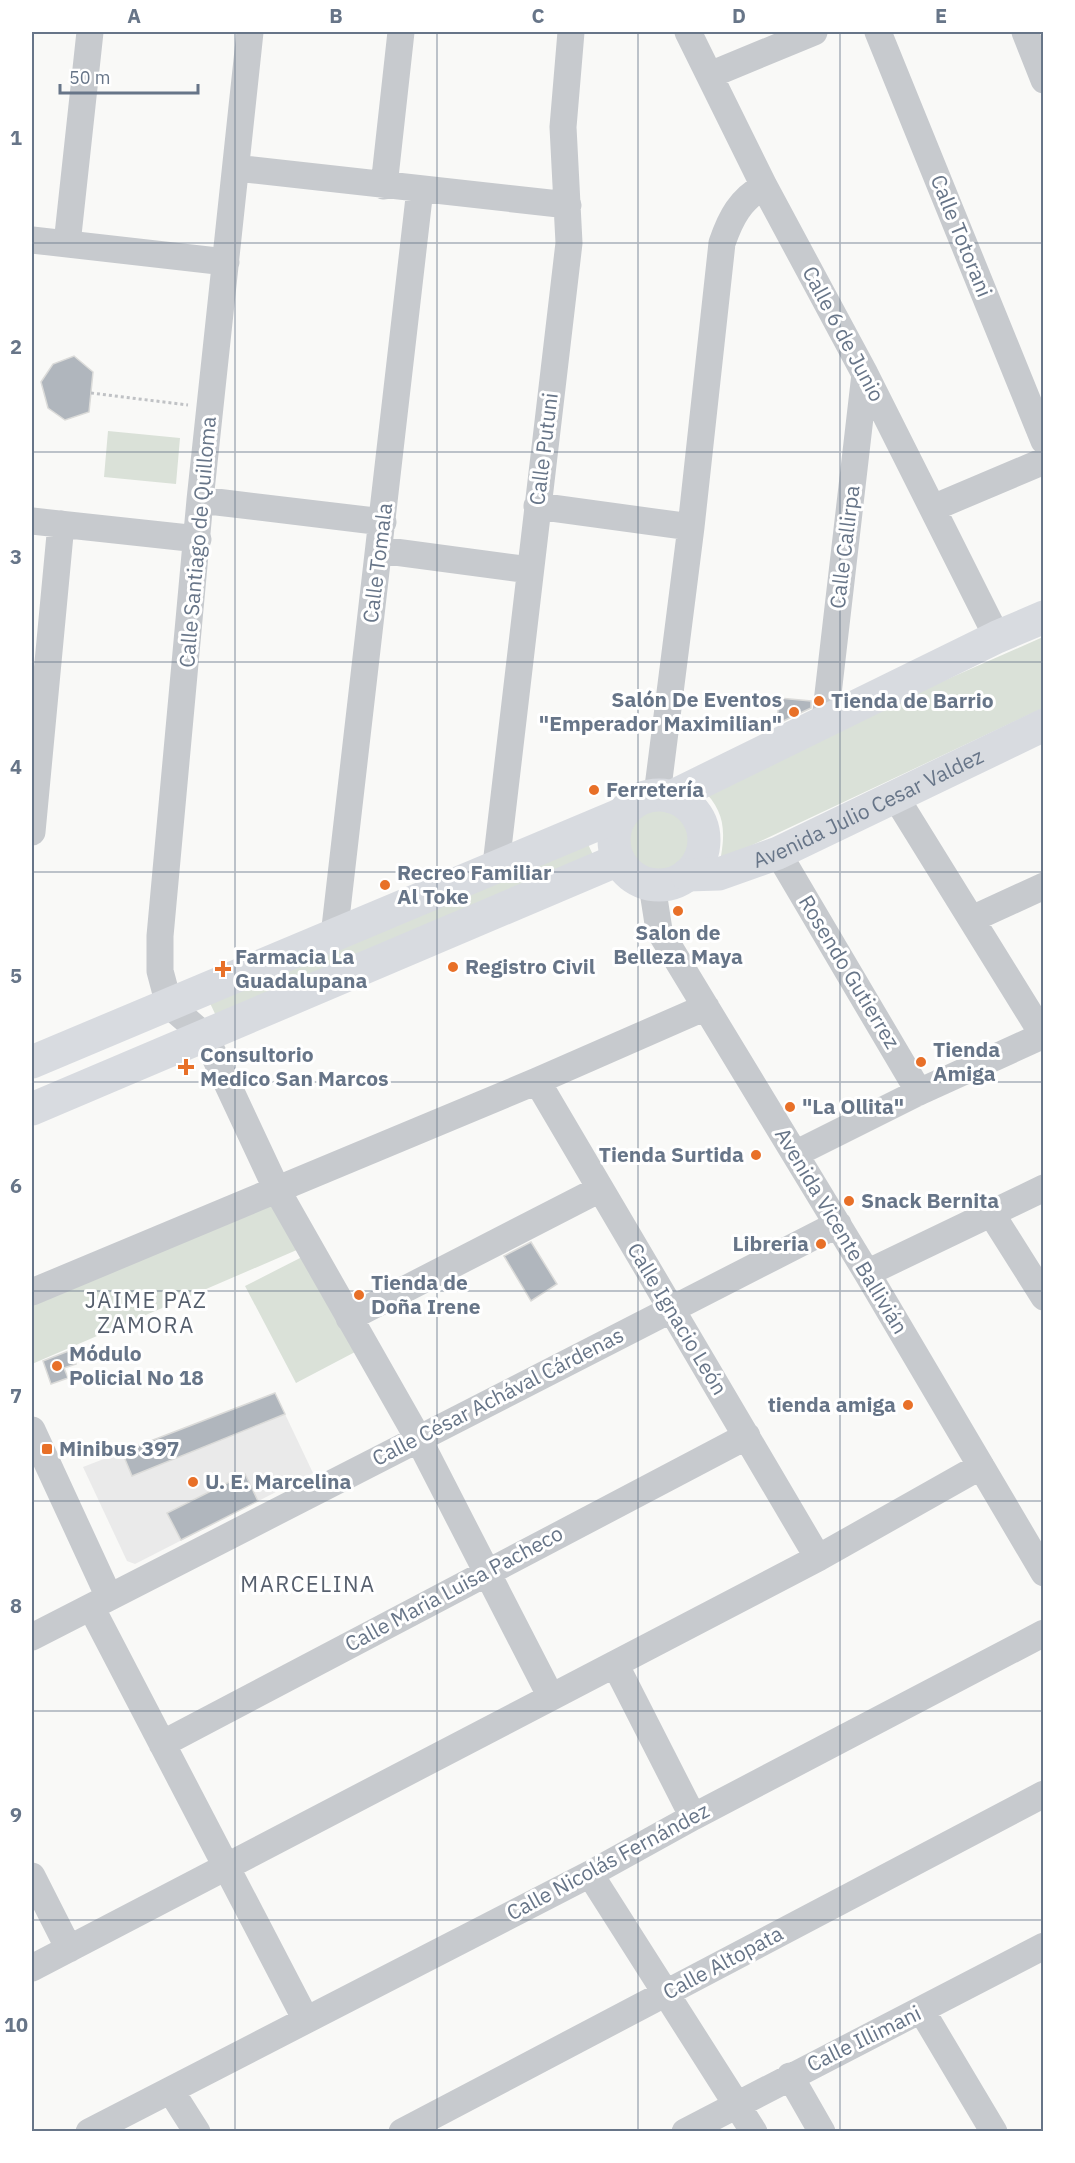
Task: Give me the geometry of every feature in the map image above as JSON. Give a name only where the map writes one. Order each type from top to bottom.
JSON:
[{"type":"main road","points":[[32,1062],[334,936],[496,865],[622,814],[641,799],[664,796],[997,637],[1044,617]]},
{"type":"main road","name":"Avenida Julio Cesar Valdez","points":[[687,875],[718,874],[778,853],[1044,725]]},
{"type":"main road","points":[[622,814],[615,828],[614,845],[618,860],[632,877],[652,885],[664,885],[687,875],[697,864],[704,838],[694,812],[683,802],[664,796]]},
{"type":"main road","points":[[32,1109],[618,860]]},
{"type":"street","points":[[67,244],[90,32]]},
{"type":"street","name":"Calle Santiago de Quilloma","points":[[169,1005],[160,971],[160,936],[200,500],[250,32]]},
{"type":"street","points":[[384,186],[401,32]]},
{"type":"street","name":"Calle Putuni","points":[[496,865],[569,243],[562,127],[571,32]]},
{"type":"street","name":"Calle 6 de Junio","points":[[688,32],[764,186],[865,374],[997,637]]},
{"type":"street","points":[[710,75],[814,32]]},
{"type":"street","name":"Calle Totorani","points":[[878,32],[1044,441]]},
{"type":"street","points":[[1025,32],[1044,80]]},
{"type":"street","points":[[236,168],[568,205]]},
{"type":"street","points":[[664,796],[722,243],[737,207],[750,194],[764,186]]},
{"type":"street","name":"Calle Tomala","points":[[334,936],[420,189]]},
{"type":"street","points":[[32,240],[226,262]]},
{"type":"street","name":"Calle Callirpa","points":[[825,720],[865,374]]},
{"type":"street","points":[[933,508],[1044,461]]},
{"type":"street","points":[[200,500],[383,522]]},
{"type":"street","points":[[537,506],[691,527]]},
{"type":"street","points":[[32,521],[198,539]]},
{"type":"street","points":[[32,832],[61,524]]},
{"type":"street","points":[[380,550],[530,570]]},
{"type":"street","points":[[795,1154],[920,1092],[1043,1035],[895,796]]},
{"type":"street","name":"Rosendo Gutierrez","points":[[778,853],[920,1092]]},
{"type":"street","name":"Avenida Vicente Ballivián","points":[[652,885],[659,930],[838,1224],[1044,1573]]},
{"type":"street","points":[[972,919],[1044,886]]},
{"type":"street","points":[[169,1005],[206,1036],[277,1190],[418,1438],[551,1697]]},
{"type":"street","points":[[32,1292],[537,1081],[706,1007]]},
{"type":"street","name":"Calle Ignacio León","points":[[537,1081],[818,1557]]},
{"type":"street","points":[[867,1273],[1044,1188]]},
{"type":"street","points":[[349,1318],[600,1189]]},
{"type":"street","points":[[991,1213],[1044,1297]]},
{"type":"street","name":"Calle César Achával Cárdenas","points":[[32,1637],[838,1224]]},
{"type":"street","points":[[32,1430],[100,1602],[162,1744],[305,2018]]},
{"type":"street","name":"Calle Maria Luisa Pacheco","points":[[162,1744],[486,1571],[747,1436]]},
{"type":"street","points":[[32,1968],[225,1865],[818,1557],[981,1466]]},
{"type":"street","name":"Calle Nicolás Fernández","points":[[89,2132],[171,2091],[305,2018],[590,1874],[693,1817],[1044,1633]]},
{"type":"street","points":[[615,1664],[693,1817]]},
{"type":"street","name":"Calle Altopata","points":[[402,2132],[1044,1794]]},
{"type":"street","points":[[590,1874],[754,2132]]},
{"type":"street","points":[[32,1876],[69,1949]]},
{"type":"street","name":"Calle Illimani","points":[[685,2132],[737,2103],[1044,1947]]},
{"type":"street","points":[[922,2011],[994,2132]]},
{"type":"street","points":[[790,2076],[822,2132]]},
{"type":"street","points":[[171,2091],[197,2132]]},
{"type":"path","points":[[91,393],[210,408]]},
{"type":"shaded area","points":[[108,431],[180,438],[176,484],[104,477]]},
{"type":"shaded area","points":[[1043,637],[1043,708],[725,858],[721,856],[723,827],[721,819],[714,803],[701,788]]},
{"type":"shaded area","points":[[659,805],[672,808],[683,815],[690,826],[693,839],[690,852],[683,863],[672,870],[659,873],[646,870],[635,863],[628,852],[625,839],[628,826],[635,815],[646,808]]},
{"type":"shaded area","points":[[585,838],[596,861],[218,1020],[209,1001]]},
{"type":"shaded area","points":[[274,1204],[299,1249],[32,1364],[32,1303]]},
{"type":"shaded area","points":[[304,1256],[355,1352],[296,1383],[245,1286]]},
{"type":"shaded area","name":"U. E. Marcelina","points":[[275,1393],[313,1473],[135,1564],[127,1561],[83,1467]]},
{"type":"building","points":[[74,356],[93,372],[89,412],[65,420],[48,408],[41,382],[53,364]]},
{"type":"building","points":[[779,698],[811,701],[811,708],[777,724]]},
{"type":"building","points":[[531,1242],[557,1284],[531,1301],[504,1256]]},
{"type":"building","name":"Módulo Policial No 18","points":[[71,1350],[76,1364],[64,1368],[68,1378],[51,1384],[43,1361]]},
{"type":"building","points":[[275,1393],[285,1414],[132,1476],[122,1452]]},
{"type":"building","points":[[245,1474],[258,1501],[181,1540],[167,1513]]},
{"type":"place","name":"Tienda de Barrio","points":[[819,701]]},
{"type":"place","name":"Salón De Eventos \"Emperador Maximilian\"","points":[[794,712]]},
{"type":"place","name":"Ferretería","points":[[594,790]]},
{"type":"place","name":"Recreo Familiar Al Toke","points":[[385,885]]},
{"type":"place","name":"Salon de Belleza Maya","points":[[678,911]]},
{"type":"place","name":"Registro Civil","points":[[453,967]]},
{"type":"place","name":"Farmacia La Guadalupana","points":[[223,969]]},
{"type":"place","name":"Tienda Amiga","points":[[921,1062]]},
{"type":"place","name":"Consultorio Medico San Marcos","points":[[186,1067]]},
{"type":"place","name":"\"La Ollita\"","points":[[790,1107]]},
{"type":"place","name":"Tienda Surtida","points":[[756,1155]]},
{"type":"place","name":"Snack Bernita","points":[[849,1201]]},
{"type":"place","name":"Libreria","points":[[821,1244]]},
{"type":"place","name":"Tienda de Doña Irene","points":[[359,1295]]},
{"type":"place","name":"Módulo Policial No 18","points":[[57,1366]]},
{"type":"place","name":"tienda amiga","points":[[908,1405]]},
{"type":"place","name":"Minibus 397","points":[[47,1449]]},
{"type":"place","name":"U. E. Marcelina","points":[[193,1482]]},
{"type":"district","name":"JAIME PAZ ZAMORA","points":[[146,1312]]},
{"type":"district","name":"MARCELINA","points":[[308,1584]]}]
